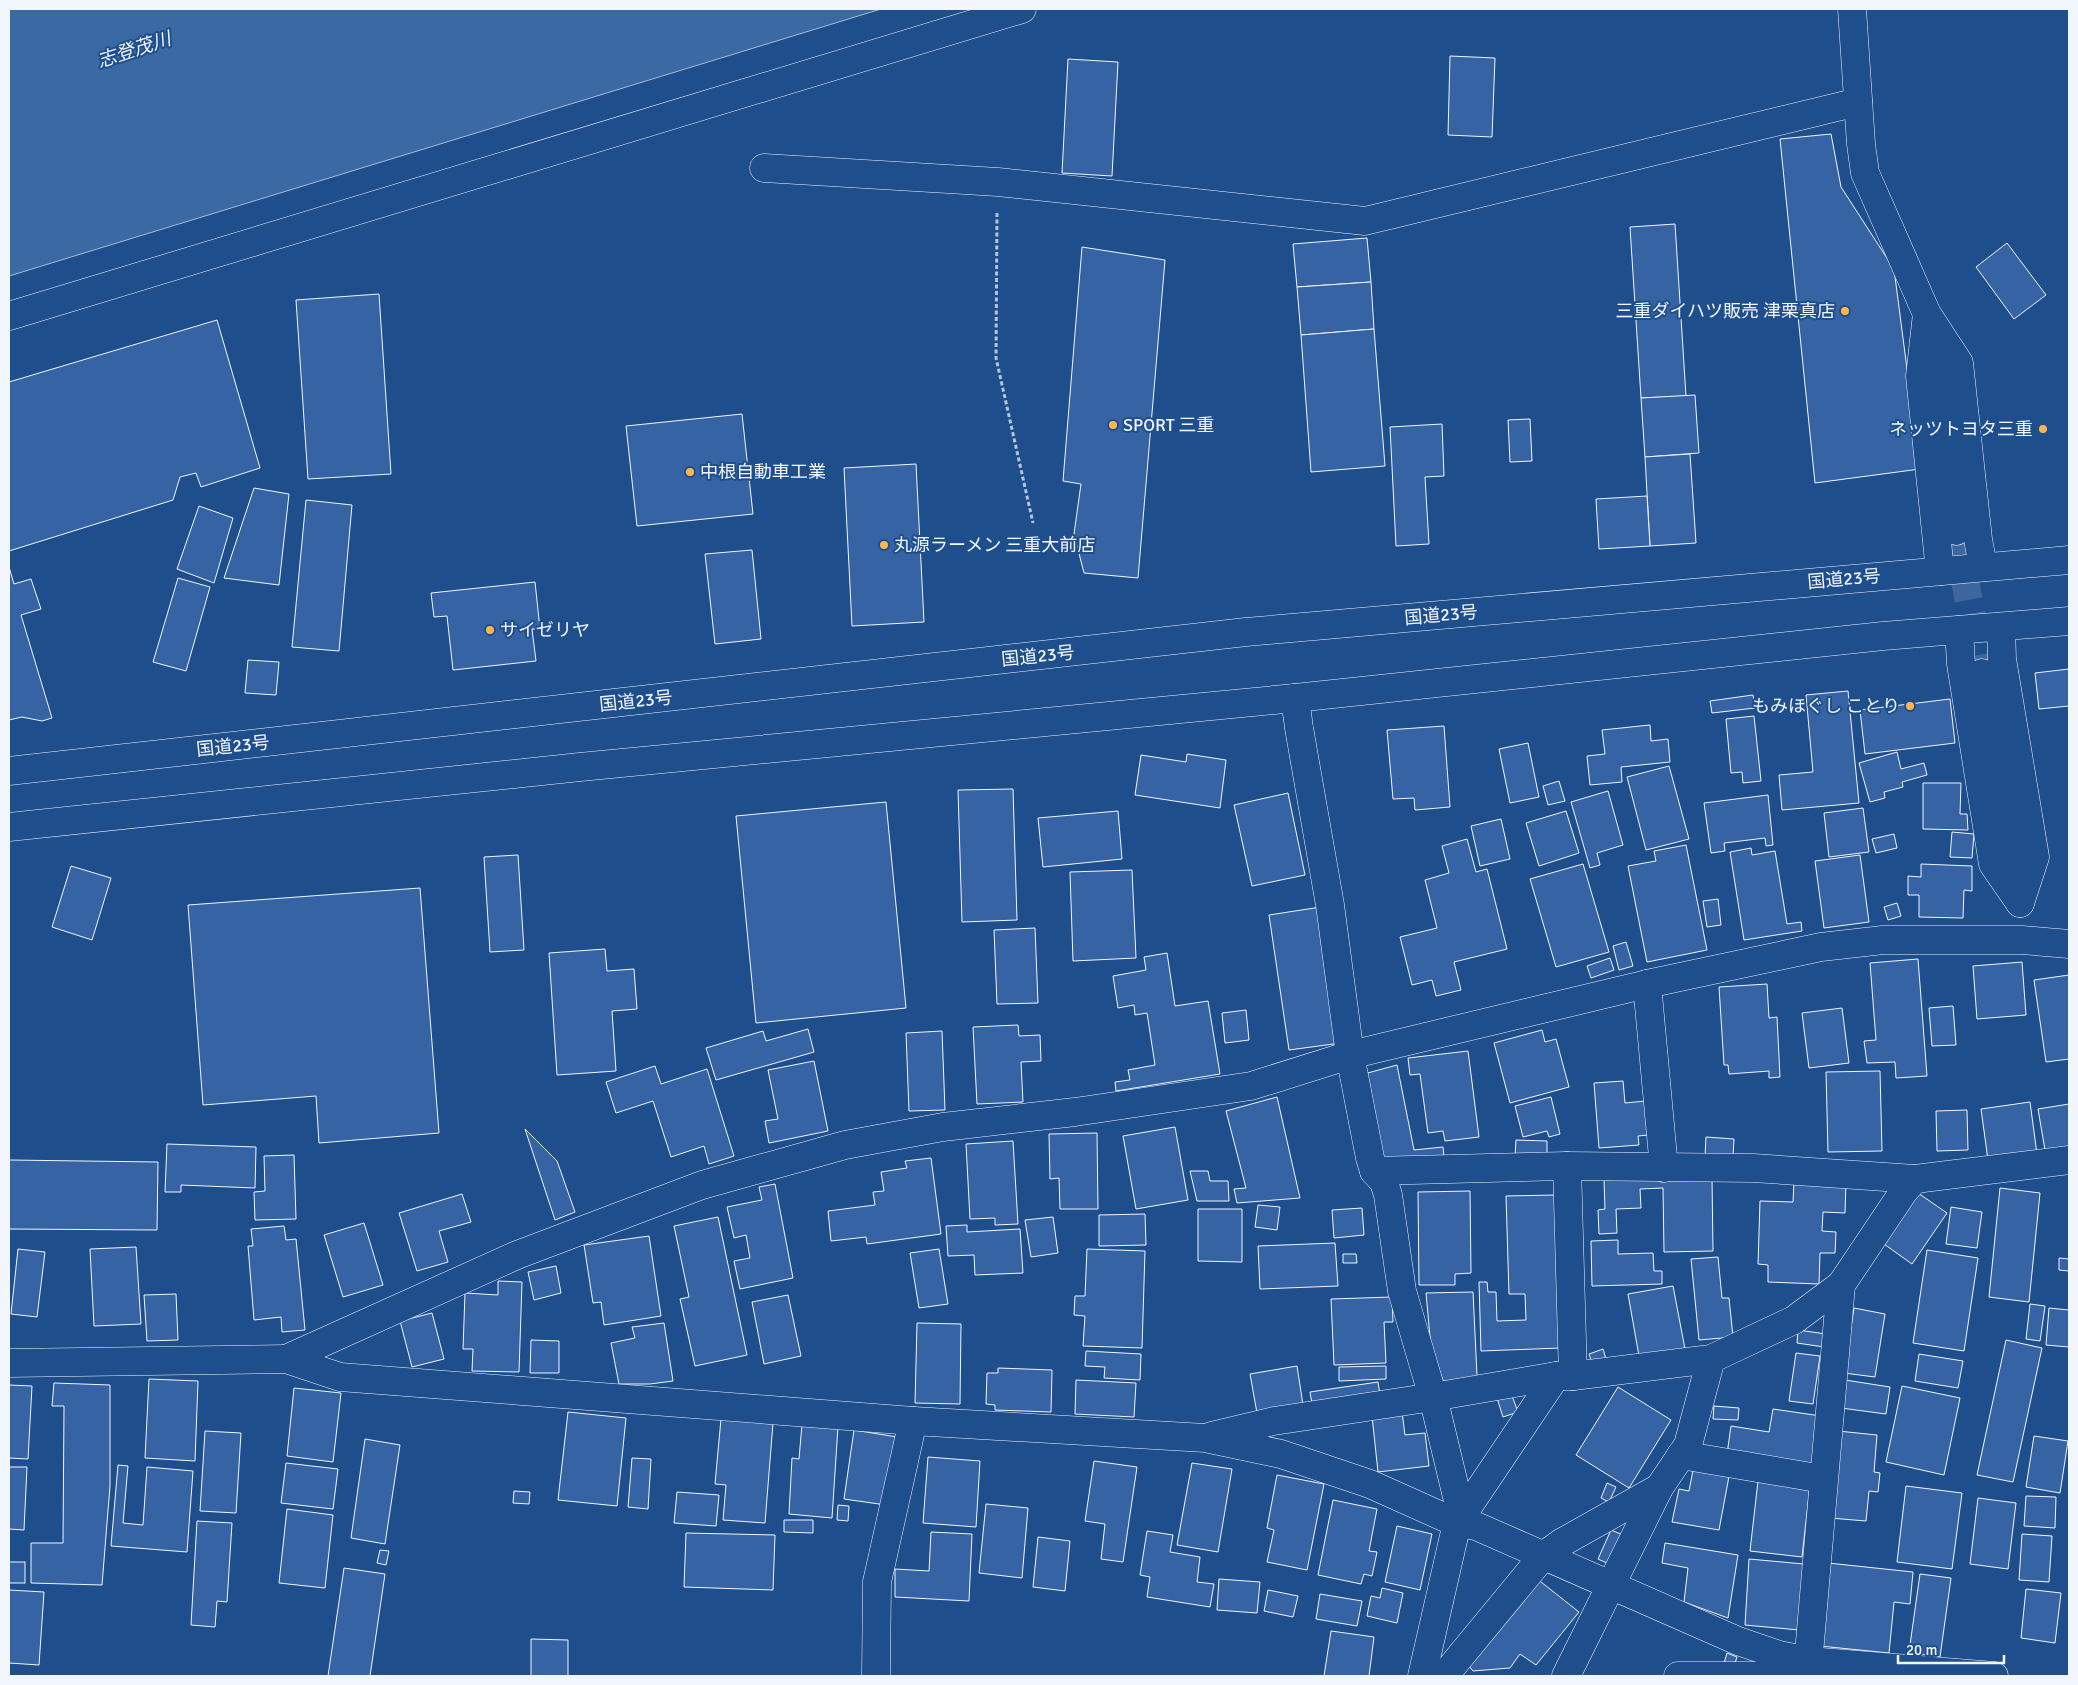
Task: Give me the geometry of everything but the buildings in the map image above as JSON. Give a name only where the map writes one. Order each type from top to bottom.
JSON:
[{"type":"main road","points":[[9,316],[1022,9]]},
{"type":"main road","points":[[1852,9],[1865,173],[1927,314],[1959,364],[1977,530],[1983,567]]},
{"type":"main road","points":[[764,168],[998,182],[1365,221],[1858,102]]},
{"type":"main road","points":[[1927,314],[1940,371],[1956,531]]},
{"type":"main road","points":[[1927,314],[1920,376],[1940,571]]},
{"type":"main road","name":"国道23号","points":[[9,771],[1246,632],[2069,560]]},
{"type":"main road","points":[[9,827],[590,766],[1295,698],[1883,636],[2069,621]]},
{"type":"main road","points":[[2001,627],[2002,659],[2035,857],[2020,902]]},
{"type":"main road","points":[[1959,630],[1961,664],[1993,864],[2020,902]]},
{"type":"main road","points":[[1982,672],[2020,902],[2022,940]]},
{"type":"main road","points":[[1295,698],[1298,728],[1330,905],[1350,1055],[1374,1171],[1384,1182],[1388,1195],[1393,1242],[1402,1291],[1433,1397],[1459,1505],[1457,1523],[1422,1676]]},
{"type":"main road","points":[[286,1359],[518,1256],[702,1185],[845,1145],[943,1127],[1075,1112],[1251,1086],[1350,1055],[1646,984],[1821,947],[1884,940],[2022,940],[2069,944]]},
{"type":"main road","points":[[1646,984],[1664,1168]]},
{"type":"main road","points":[[1374,1171],[1567,1166],[1753,1168],[1915,1179],[2069,1160]]},
{"type":"main road","points":[[1457,1523],[1564,1376],[1567,1166]]},
{"type":"main road","points":[[1205,1438],[1274,1421],[1564,1376],[1711,1359],[1794,1320],[1841,1285],[1904,1191],[1915,1179]]},
{"type":"main road","points":[[1808,1669],[1841,1285]]},
{"type":"main road","points":[[9,1363],[286,1359],[340,1377],[913,1421],[1205,1438],[1281,1454],[1370,1484],[1457,1523],[1476,1526],[1738,1641],[1779,1655],[1808,1669]]},
{"type":"main road","points":[[1566,1676],[1660,1488],[1688,1445],[1711,1359]]},
{"type":"main road","points":[[876,1676],[877,1582],[913,1421]]},
{"type":"main road","points":[[1681,1456],[1823,1479]]},
{"type":"main road","points":[[1444,1676],[1543,1556],[1561,1543],[1660,1488]]},
{"type":"main road","points":[[1678,1676],[1779,1676],[1808,1669],[1994,1676]]},
{"type":"path","points":[[998,182],[996,358],[1033,522]]},
{"type":"water","name":"志登茂川","points":[[9,9],[881,9],[9,276]]},
{"type":"tunnel","points":[[1956,531],[1982,673]]},
{"type":"place","name":"三重ダイハツ販売 津栗真店","points":[[1845,311]]},
{"type":"place","name":"SPORT 三重","points":[[1113,425]]},
{"type":"place","name":"ネッツトヨタ三重","points":[[2043,429]]},
{"type":"place","name":"中根自動車工業","points":[[690,472]]},
{"type":"place","name":"丸源ラーメン 三重大前店","points":[[884,545]]},
{"type":"place","name":"サイゼリヤ","points":[[490,630]]},
{"type":"place","name":"もみほぐし ことり","points":[[1910,706]]}]
